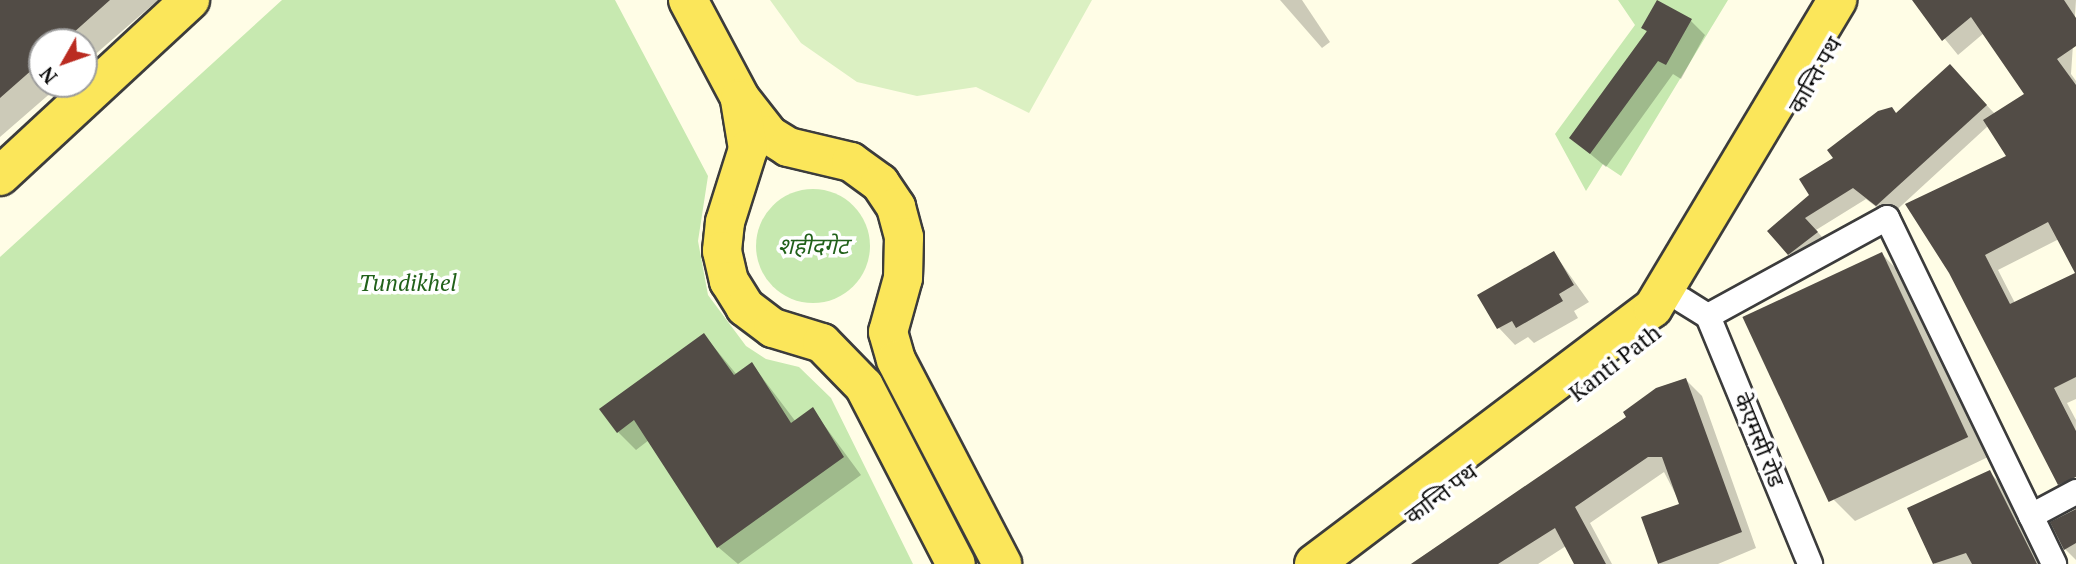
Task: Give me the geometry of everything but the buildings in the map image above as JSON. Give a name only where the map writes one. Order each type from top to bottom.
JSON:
[{"type":"main road","points":[[0,176],[190,0]]},
{"type":"main road","points":[[688,0],[740,98],[769,135],[788,147],[851,162],[880,183],[896,206],[904,237],[903,278],[888,332],[896,360],[1002,564]]},
{"type":"main road","points":[[1314,564],[1653,308],[1837,0]]},
{"type":"main road","name":"कान्ति पथ","points":[[1750,185],[1858,0]]},
{"type":"main road","points":[[740,98],[748,149],[725,222],[722,251],[729,281],[745,307],[773,328],[822,343],[864,386],[956,564]]},
{"type":"main road","name":"Kanti Path","points":[[1535,424],[1695,308],[1750,185]]},
{"type":"main road","name":"कान्ति पथ","points":[[1347,564],[1535,424]]},
{"type":"street","points":[[1695,308],[1887,218],[2054,564]]},
{"type":"street","name":"केएमसी रोड","points":[[1695,308],[1810,564]]},
{"type":"street","points":[[2031,516],[2076,492]]},
{"type":"green space","name":"Tundikhel","points":[[282,0],[615,0],[708,176],[698,241],[708,295],[746,346],[766,359],[799,367],[831,398],[913,564],[0,564],[0,257]]},
{"type":"green space","points":[[770,0],[1092,0],[1029,113],[976,87],[917,96],[857,82],[801,43]]},
{"type":"green space","points":[[1618,0],[1728,0],[1621,176],[1603,164],[1586,191],[1555,134],[1635,25]]},
{"type":"green space","name":"शहीदगेट","points":[[813,189],[835,194],[853,206],[865,224],[870,246],[865,268],[853,286],[835,298],[813,303],[791,298],[773,286],[761,268],[756,246],[761,224],[773,206],[791,194]]}]
